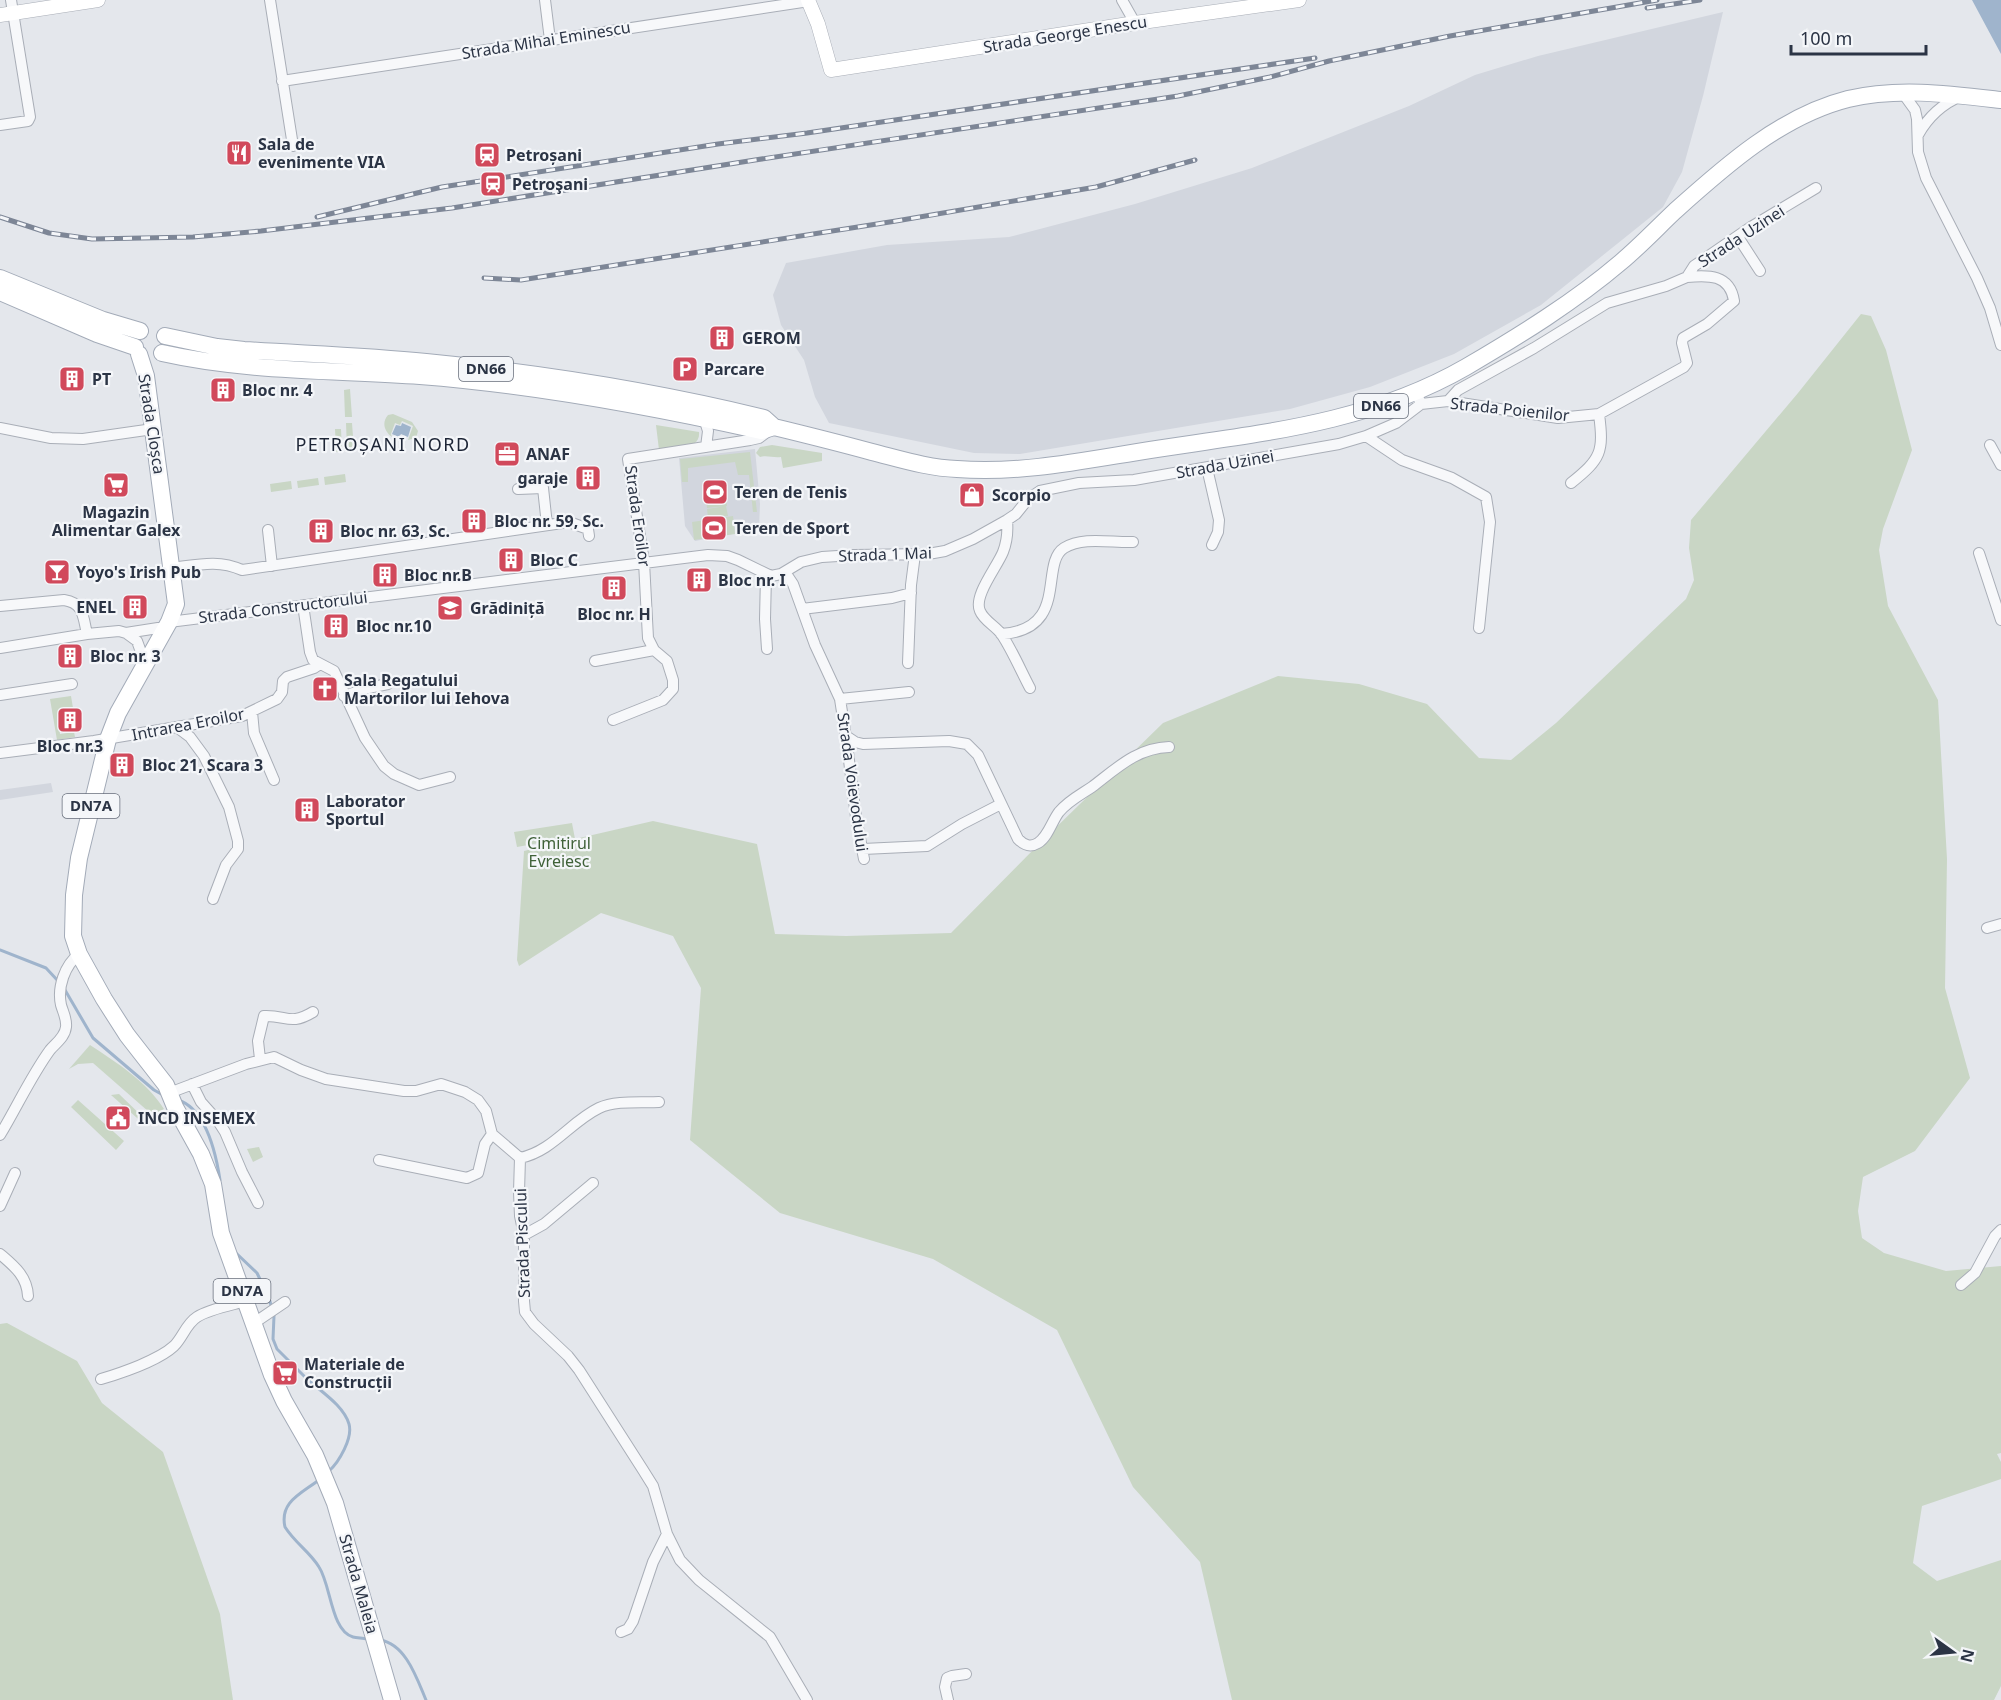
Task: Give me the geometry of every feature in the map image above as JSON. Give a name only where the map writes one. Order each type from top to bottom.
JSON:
[{"type":"main road","name":"DN66","points":[[0,292],[97,334],[149,346],[187,359],[244,366],[407,368],[561,379],[682,399],[764,418],[774,427],[924,465],[954,469],[1008,470],[1318,424],[1419,398],[1596,282],[1624,260],[1694,194],[1759,142],[1786,124],[1845,100],[1869,95],[1902,92],[1956,94],[2001,99]]},
{"type":"main road","name":"DN66","points":[[0,278],[103,320],[149,346]]},
{"type":"main road","name":"Strada Cloșca","points":[[149,346],[146,376],[172,568]]},
{"type":"main road","name":"DN66","points":[[407,368],[704,418],[761,431],[774,427]]},
{"type":"main road","name":"DN7A","points":[[172,568],[176,604],[167,625],[118,713],[108,739],[89,814],[75,886],[73,926],[75,945],[79,954],[121,1027],[159,1076],[195,1140],[213,1184],[221,1233],[246,1300]]},
{"type":"main road","name":"Strada Maleia","points":[[246,1300],[271,1311],[278,1389],[330,1489],[392,1700]]},
{"type":"street","points":[[0,125],[28,121],[30,117],[8,9],[98,0]]},
{"type":"street","points":[[270,0],[293,146]]},
{"type":"street","points":[[545,0],[550,39]]},
{"type":"street","name":"Strada Mihai Eminescu","points":[[282,81],[808,0]]},
{"type":"street","name":"Strada George Enescu","points":[[808,0],[831,70],[1299,0]]},
{"type":"street","points":[[1122,0],[1136,23]]},
{"type":"street","points":[[1902,92],[1915,110],[1918,152],[1926,178],[1990,308],[2001,345]]},
{"type":"street","points":[[1918,135],[1928,119],[1956,94]]},
{"type":"street","name":"Strada Uzinei","points":[[1448,401],[1458,390],[1534,348],[1607,303],[1666,286],[1687,277],[1694,266],[1751,227],[1816,188]]},
{"type":"street","points":[[1738,237],[1760,271]]},
{"type":"street","name":"Strada Poienilor","points":[[1419,398],[1558,418],[1599,414],[1684,367],[1687,363],[1683,338],[1707,324],[1734,301],[1732,292],[1725,282],[1714,277],[1687,277]]},
{"type":"street","points":[[1990,308],[2001,319]]},
{"type":"street","name":"Strada Uzinei","points":[[1011,517],[1028,499],[1040,491],[1054,487],[1079,483],[1134,480],[1339,444],[1366,436],[1396,423],[1419,398]]},
{"type":"street","points":[[1571,483],[1592,466],[1601,446],[1599,414]]},
{"type":"street","points":[[704,418],[708,431],[706,447]]},
{"type":"street","name":"Strada Eroilor","points":[[613,720],[663,700],[673,689],[673,680],[667,661],[654,650],[648,638],[645,562],[628,459],[759,438],[774,427]]},
{"type":"street","points":[[0,428],[51,438],[83,439],[153,429]]},
{"type":"street","points":[[1366,436],[1402,460],[1452,478],[1486,497],[1490,522],[1479,628]]},
{"type":"street","points":[[1990,445],[2001,465]]},
{"type":"street","points":[[1207,468],[1219,520],[1218,532],[1212,545]]},
{"type":"street","points":[[518,489],[543,488],[548,525]]},
{"type":"street","points":[[1011,517],[1004,551],[978,603],[984,618],[1001,634],[1030,688]]},
{"type":"street","name":"Strada 1 Mai","points":[[785,572],[801,562],[822,557],[928,554],[955,548],[1011,517]]},
{"type":"street","points":[[172,568],[220,562],[231,564],[242,570],[569,522],[588,529],[589,536]]},
{"type":"street","points":[[268,530],[272,566]]},
{"type":"street","points":[[1001,634],[1031,626],[1042,614],[1047,605],[1055,564],[1059,552],[1063,549],[1081,542],[1133,542]]},
{"type":"street","points":[[1979,553],[2001,620]]},
{"type":"street","points":[[908,663],[915,554]]},
{"type":"street","name":"Strada Constructorului","points":[[0,648],[87,634],[115,631],[126,633],[303,605],[645,562],[718,555],[750,564],[766,574]]},
{"type":"street","points":[[767,649],[766,574],[776,575],[785,572]]},
{"type":"street","name":"Strada Voievodului","points":[[785,572],[793,584],[815,645],[840,699],[855,817],[863,854],[927,846],[962,824],[1001,804]]},
{"type":"street","points":[[802,609],[892,598],[911,593]]},
{"type":"street","points":[[0,606],[73,600],[81,609],[87,634]]},
{"type":"street","points":[[303,605],[310,652],[314,660],[334,671],[365,738],[384,766],[394,774],[419,785],[450,777]]},
{"type":"street","points":[[126,633],[137,641],[145,663]]},
{"type":"street","points":[[595,661],[654,650]]},
{"type":"street","name":"Intrarea Eroilor","points":[[0,753],[178,728],[252,712],[279,696],[286,677],[320,664]]},
{"type":"street","points":[[0,695],[72,684]]},
{"type":"street","points":[[344,696],[388,684]]},
{"type":"street","points":[[840,699],[909,692]]},
{"type":"street","points":[[252,712],[254,734],[274,780]]},
{"type":"street","points":[[178,728],[190,737],[204,756],[224,796],[238,841],[238,849],[226,865],[213,899]]},
{"type":"street","points":[[846,736],[863,744],[949,741],[967,744],[978,755],[1018,839],[1030,846],[1042,840],[1058,813],[1069,801],[1123,762],[1156,747],[1169,747]]},
{"type":"street","points":[[1987,928],[2001,924]]},
{"type":"street","points":[[0,1135],[51,1050],[63,1036],[66,1019],[59,993],[64,974],[79,954]]},
{"type":"street","points":[[260,1059],[258,1041],[264,1016],[292,1020],[299,1019],[313,1011]]},
{"type":"street","points":[[172,1100],[192,1084],[260,1059],[273,1057],[313,1075],[361,1085],[416,1091],[441,1084],[465,1092],[478,1100],[486,1111],[492,1134],[520,1158],[537,1152],[561,1138],[600,1108],[614,1104],[659,1102]]},
{"type":"street","points":[[192,1084],[201,1102],[218,1120],[225,1132],[258,1203]]},
{"type":"street","points":[[379,1160],[467,1178],[478,1173],[485,1144],[492,1134]]},
{"type":"street","name":"Strada Piscului","points":[[520,1158],[519,1192],[524,1235],[525,1312],[579,1370],[643,1470],[653,1486],[674,1550],[688,1570],[770,1637],[807,1700]]},
{"type":"street","points":[[0,1206],[15,1173]]},
{"type":"street","points":[[524,1235],[544,1224],[593,1183]]},
{"type":"street","points":[[1961,1285],[1975,1273],[1995,1236],[2001,1230]]},
{"type":"street","points":[[0,1254],[17,1269],[26,1281],[28,1296]]},
{"type":"street","points":[[101,1379],[161,1355],[173,1347],[188,1325],[203,1313],[246,1300]]},
{"type":"street","points":[[621,1632],[628,1629],[633,1621],[651,1569],[667,1534]]},
{"type":"street","points":[[948,1700],[945,1687],[947,1678],[966,1674]]},
{"type":"shaded area","points":[[1723,12],[1682,172],[1663,207],[1541,305],[1454,354],[1370,387],[1290,409],[1020,454],[974,453],[829,423],[815,397],[804,360],[781,325],[773,295],[786,263],[887,245],[1009,237],[1135,204],[1252,168],[1409,106],[1475,75],[1538,56]]},
{"type":"shaded area","points":[[755,449],[760,504],[759,529],[695,541],[685,526],[679,458]]},
{"type":"shaded area","points":[[51,783],[53,792],[0,800],[0,790]]},
{"type":"green space","name":"Cimitirul Evreiesc","points":[[1861,314],[1871,316],[1886,350],[1912,450],[1883,529],[1879,550],[1888,606],[1938,700],[1947,859],[1945,988],[1970,1078],[1915,1151],[1863,1177],[1858,1211],[1862,1238],[1884,1253],[1946,1271],[2001,1266],[2001,1453],[1997,1454],[2001,1462],[2001,1479],[1922,1506],[1913,1563],[1937,1581],[2001,1560],[2001,1686],[1994,1700],[1232,1700],[1200,1562],[1133,1487],[1057,1330],[933,1259],[780,1213],[690,1140],[701,988],[673,936],[601,913],[519,966],[517,960],[524,851],[540,847],[539,843],[517,847],[514,832],[572,823],[575,839],[653,821],[757,844],[775,934],[846,936],[951,933],[1163,723],[1278,676],[1359,684],[1427,704],[1479,758],[1511,760],[1556,723],[1686,599],[1694,580],[1689,548],[1691,520]]},
{"type":"green space","points":[[350,389],[352,417],[345,417],[344,390]]},
{"type":"green space","points":[[393,414],[412,422],[418,431],[416,438],[408,440],[413,426],[402,421],[400,425],[395,423],[392,437],[390,435],[386,430],[385,421],[388,415]]},
{"type":"green space","points":[[346,423],[352,423],[354,450],[347,450]]},
{"type":"green space","points":[[656,425],[699,432],[698,438],[691,446],[659,450]]},
{"type":"green space","points":[[335,429],[341,429],[342,451],[336,452]]},
{"type":"green space","points":[[772,445],[822,453],[822,461],[783,468],[781,457],[760,457],[756,453],[760,447]]},
{"type":"green space","points":[[750,452],[757,512],[753,512],[749,475],[738,475],[735,462],[688,468],[688,482],[682,482],[680,459]]},
{"type":"green space","points":[[345,474],[346,482],[325,485],[324,477]]},
{"type":"green space","points":[[318,478],[319,485],[298,488],[297,481]]},
{"type":"green space","points":[[291,481],[292,489],[271,492],[270,484]]},
{"type":"green space","points":[[725,487],[727,506],[707,508],[706,499],[720,497],[705,498],[704,488]]},
{"type":"green space","name":"Teren de Tenis","points":[[726,506],[728,516],[708,518],[707,509]]},
{"type":"green space","name":"Teren de Sport","points":[[733,516],[735,534],[694,540],[692,522]]},
{"type":"green space","points":[[71,696],[74,714],[57,717],[60,734],[74,732],[75,737],[57,740],[50,699]]},
{"type":"green space","points":[[90,1045],[140,1081],[164,1109],[159,1113],[149,1112],[93,1063],[78,1064],[69,1069]]},
{"type":"green space","points":[[119,1094],[147,1121],[145,1125],[111,1095]]},
{"type":"green space","points":[[78,1100],[124,1141],[116,1150],[71,1107]]},
{"type":"green space","points":[[259,1147],[263,1157],[253,1162],[247,1149]]},
{"type":"green space","points":[[7,1323],[77,1361],[102,1403],[163,1452],[220,1614],[233,1700],[0,1700],[0,1324]]},
{"type":"water","points":[[1972,0],[2001,0],[2001,54]]},
{"type":"water","points":[[402,423],[411,427],[408,437],[392,434],[396,425],[401,426]]},
{"type":"waterway","points":[[0,950],[46,968],[59,982]]},
{"type":"waterway","points":[[65,990],[93,1038],[154,1090],[163,1095]]},
{"type":"waterway","points":[[178,1100],[188,1105],[203,1122],[216,1158],[220,1180]]},
{"type":"waterway","points":[[236,1253],[257,1273],[269,1298],[274,1316],[273,1339],[277,1349],[336,1404],[349,1424],[347,1443],[341,1456],[329,1471]]},
{"type":"waterway","points":[[320,1479],[289,1504],[284,1518],[285,1527],[319,1567],[340,1626],[353,1637],[367,1639]]},
{"type":"waterway","points":[[380,1640],[389,1643],[404,1655],[426,1700]]},
{"type":"railway","points":[[0,217],[49,233],[92,239],[193,237],[452,208],[1178,96],[1450,36],[1657,0]]},
{"type":"railway","points":[[1647,8],[1700,0]]},
{"type":"railway","points":[[317,217],[442,187],[718,144],[807,133],[1315,58]]},
{"type":"railway","points":[[484,278],[521,280],[896,221],[1096,187],[1195,160]]},
{"type":"place","name":"Sala de evenimente VIA","points":[[239,153]]},
{"type":"place","name":"Petroșani","points":[[487,155]]},
{"type":"place","name":"Petroşani","points":[[493,184]]},
{"type":"place","name":"GEROM","points":[[722,338]]},
{"type":"place","name":"Parcare","points":[[685,369]]},
{"type":"place","name":"PT","points":[[72,379]]},
{"type":"place","name":"Bloc nr. 4","points":[[223,390]]},
{"type":"place","name":"ANAF","points":[[507,454]]},
{"type":"place","name":"garaje","points":[[588,478]]},
{"type":"place","name":"Magazin Alimentar Galex","points":[[116,485]]},
{"type":"place","name":"Teren de Tenis","points":[[715,492]]},
{"type":"place","name":"Scorpio","points":[[972,495]]},
{"type":"place","name":"Bloc nr. 59, Sc.","points":[[474,521]]},
{"type":"place","name":"Teren de Sport","points":[[714,528]]},
{"type":"place","name":"Bloc nr. 63, Sc.","points":[[321,531]]},
{"type":"place","name":"Bloc C","points":[[511,560]]},
{"type":"place","name":"Yoyo's Irish Pub","points":[[57,572]]},
{"type":"place","name":"Bloc nr.B","points":[[385,575]]},
{"type":"place","name":"Bloc nr. I","points":[[699,580]]},
{"type":"place","name":"Bloc nr. H","points":[[614,588]]},
{"type":"place","name":"ENEL","points":[[135,607]]},
{"type":"place","name":"Grădiniță","points":[[450,608]]},
{"type":"place","name":"Bloc nr.10","points":[[336,626]]},
{"type":"place","name":"Bloc nr. 3","points":[[70,656]]},
{"type":"place","name":"Sala Regatului Martorilor lui Iehova","points":[[325,689]]},
{"type":"place","name":"Bloc nr.3","points":[[70,720]]},
{"type":"place","name":"Bloc 21, Scara 3","points":[[122,765]]},
{"type":"place","name":"Laborator Sportul","points":[[307,810]]},
{"type":"place","name":"INCD INSEMEX","points":[[118,1118]]},
{"type":"place","name":"Materiale de Construcții","points":[[285,1373]]},
{"type":"district","name":"PETROȘANI NORD","points":[[383,445]]}]
